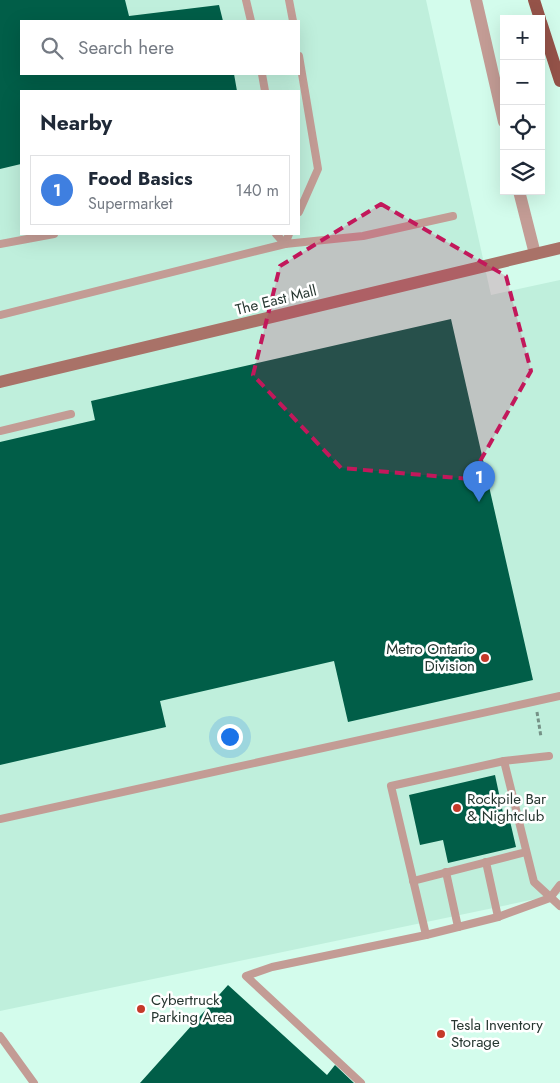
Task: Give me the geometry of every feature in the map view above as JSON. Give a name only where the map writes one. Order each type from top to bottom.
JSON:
[{"type":"main road","points":[[534,0],[539,15]]},
{"type":"main road","points":[[545,33],[560,81]]},
{"type":"main road","name":"The East Mall","points":[[0,382],[560,248]]},
{"type":"street","points":[[476,0],[500,105]]},
{"type":"street","points":[[521,195],[535,254]]},
{"type":"lane","points":[[246,0],[251,20]]},
{"type":"lane","points":[[289,0],[293,20]]},
{"type":"lane","points":[[300,62],[318,168],[300,210]]},
{"type":"lane","points":[[262,75],[265,90]]},
{"type":"lane","points":[[0,314],[285,244],[363,236],[453,216]]},
{"type":"lane","points":[[0,244],[49,235]]},
{"type":"lane","points":[[277,235],[285,244]]},
{"type":"lane","points":[[285,244],[289,235]]},
{"type":"lane","points":[[0,431],[71,414]]},
{"type":"lane","points":[[0,819],[560,696]]},
{"type":"lane","points":[[426,935],[391,786],[504,761],[549,756]]},
{"type":"lane","points":[[504,761],[534,882],[560,906]]},
{"type":"lane","points":[[413,881],[526,852]]},
{"type":"lane","points":[[486,862],[498,917]]},
{"type":"lane","points":[[446,872],[458,927]]},
{"type":"lane","points":[[361,1083],[246,976],[272,967],[426,935],[498,917],[550,898],[560,884]]},
{"type":"lane","points":[[0,1036],[34,1083]]},
{"type":"path","points":[[535,701],[541,737]]},
{"type":"highlighted area","points":[[381,204],[506,276],[531,371],[470,479],[341,468],[253,375],[280,266]]},
{"type":"shaded area","points":[[0,0],[426,0],[491,295],[560,280],[560,894],[0,1011]]},
{"type":"building","points":[[0,0],[125,0],[129,16],[219,5],[223,20],[20,20],[20,75],[234,75],[237,90],[20,90],[20,164],[0,169]]},
{"type":"building","points":[[451,319],[533,680],[348,722],[334,661],[160,701],[166,727],[0,765],[0,442],[95,420],[91,401]]},
{"type":"building","name":"Rockpile Bar & Nightclub","points":[[495,775],[505,822],[510,821],[516,847],[448,863],[443,840],[420,845],[409,795]]},
{"type":"building","points":[[228,985],[327,1075],[335,1065],[354,1083],[140,1083]]},
{"type":"place","name":"Food Basics","points":[[479,502]]},
{"type":"place","name":"Metro Ontario Division","points":[[485,658]]},
{"type":"place","name":"Rockpile Bar & Nightclub","points":[[457,808]]},
{"type":"place","name":"Cybertruck Parking Area","points":[[141,1009]]},
{"type":"place","name":"Tesla Inventory Storage","points":[[441,1034]]}]
